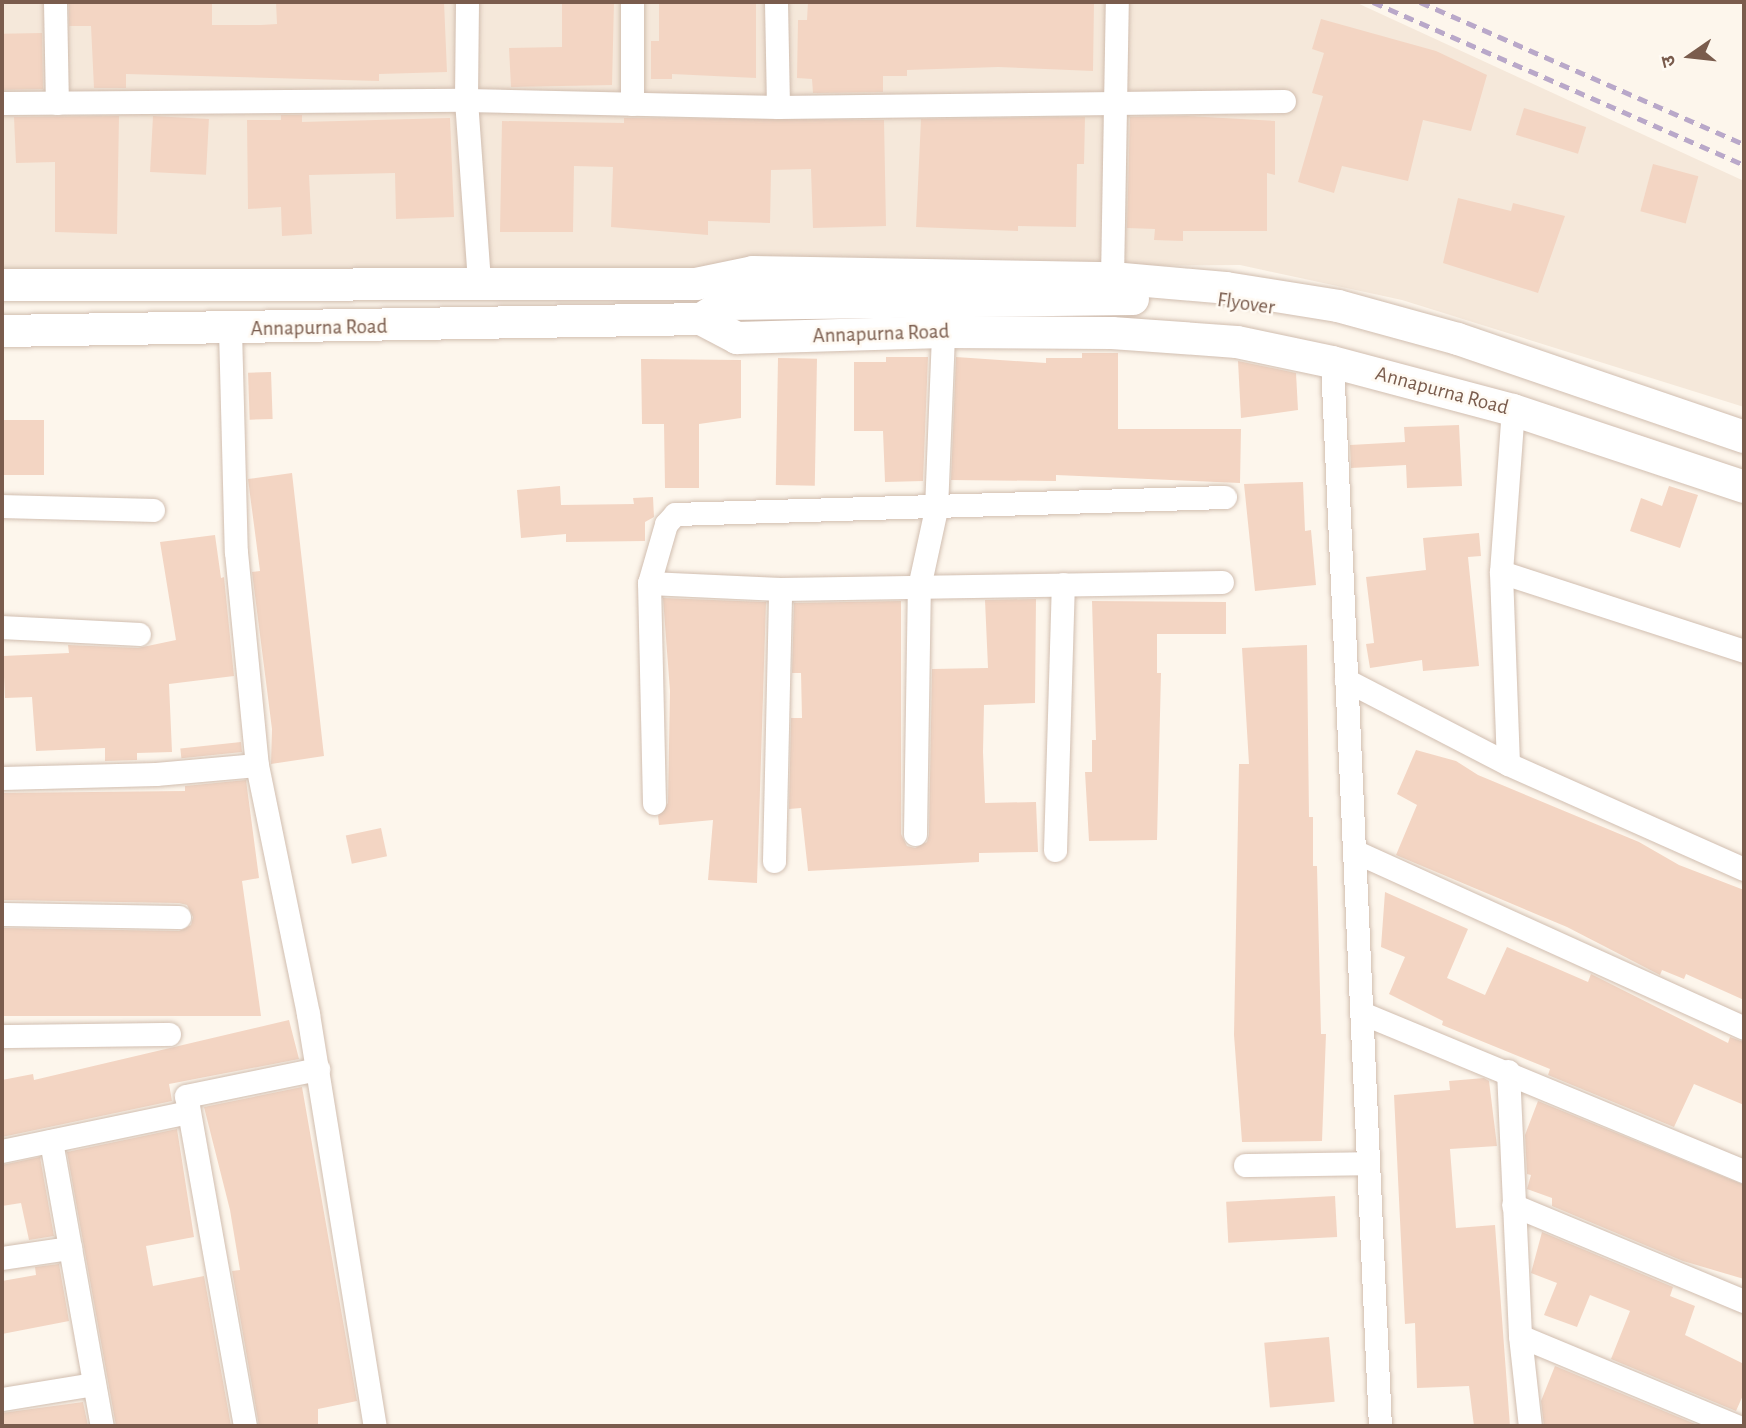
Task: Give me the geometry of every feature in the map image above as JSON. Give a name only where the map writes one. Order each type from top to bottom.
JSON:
[{"type":"main road","points":[[2,285],[479,282],[696,284],[753,272],[1112,278],[1226,288],[1338,306],[1458,339],[1744,437]]},
{"type":"main road","points":[[696,284],[723,309]]},
{"type":"main road","name":"Flyover","points":[[723,309],[1198,298],[1321,315],[1412,337],[1489,368],[1744,453]]},
{"type":"main road","name":"Annapurna Road","points":[[2,331],[230,330],[723,309],[737,338],[943,332],[1112,333],[1237,342],[1332,362],[1513,410],[1744,487]]},
{"type":"street","points":[[55,2],[57,103]]},
{"type":"street","points":[[467,2],[466,100],[479,282]]},
{"type":"street","points":[[632,2],[632,104]]},
{"type":"street","points":[[776,2],[778,107]]},
{"type":"street","points":[[1112,278],[1113,104],[1117,2]]},
{"type":"street","points":[[2,103],[466,100],[778,107],[1284,101]]},
{"type":"street","points":[[230,330],[236,552],[257,765],[318,1069],[375,1426]]},
{"type":"street","points":[[915,834],[919,587],[936,509],[943,332]]},
{"type":"street","points":[[1332,362],[1380,1426]]},
{"type":"street","points":[[1508,764],[1501,572],[1513,410]]},
{"type":"street","points":[[654,803],[649,583],[666,524],[675,514],[687,511],[936,509],[1225,497]]},
{"type":"street","points":[[2,506],[153,510]]},
{"type":"street","points":[[1501,572],[1744,651]]},
{"type":"street","points":[[649,583],[780,589],[1222,582]]},
{"type":"street","points":[[1055,850],[1063,584]]},
{"type":"street","points":[[774,861],[780,589]]},
{"type":"street","points":[[2,627],[139,634]]},
{"type":"street","points":[[1346,680],[1508,764],[1744,869]]},
{"type":"street","points":[[2,778],[156,774],[257,765]]},
{"type":"street","points":[[1354,851],[1744,1028]]},
{"type":"street","points":[[2,914],[179,917]]},
{"type":"street","points":[[1362,1013],[1508,1071],[1744,1171]]},
{"type":"street","points":[[2,1035],[169,1034]]},
{"type":"street","points":[[245,1426],[186,1096],[318,1069]]},
{"type":"street","points":[[1508,1071],[1520,1336],[1530,1426]]},
{"type":"street","points":[[2,1151],[188,1112]]},
{"type":"street","points":[[51,1141],[102,1426]]},
{"type":"street","points":[[1245,1165],[1368,1163]]},
{"type":"street","points":[[1513,1205],[1744,1301]]},
{"type":"street","points":[[2,1258],[70,1248]]},
{"type":"street","points":[[1520,1336],[1736,1426]]},
{"type":"street","points":[[2,1399],[94,1384]]},
{"type":"shaded area","points":[[2,2],[1355,2],[1744,181],[1744,407],[1402,300],[1240,265],[2,274]]},
{"type":"building","points":[[69,2],[212,2],[212,25],[261,25],[277,24],[276,2],[444,2],[447,72],[379,74],[379,81],[126,74],[126,88],[94,88],[91,26],[69,26]]},
{"type":"building","points":[[562,2],[614,2],[612,85],[511,87],[509,48],[562,47]]},
{"type":"building","points":[[659,2],[756,2],[756,78],[672,74],[672,79],[651,79],[651,41],[659,41]]},
{"type":"building","points":[[808,2],[1094,2],[1093,71],[998,67],[907,70],[907,76],[883,76],[883,92],[813,93],[812,79],[797,78],[798,20],[807,20]]},
{"type":"building","points":[[1321,19],[1436,51],[1487,75],[1471,131],[1423,120],[1408,181],[1342,166],[1334,193],[1298,182],[1323,96],[1312,93],[1324,53],[1312,49]]},
{"type":"building","points":[[42,33],[43,89],[3,90],[2,34]]},
{"type":"building","points":[[1524,108],[1586,127],[1578,154],[1516,135]]},
{"type":"building","points":[[281,115],[302,115],[302,122],[450,118],[454,217],[396,219],[395,173],[309,175],[312,234],[282,236],[281,207],[248,209],[247,120],[281,120]]},
{"type":"building","points":[[119,116],[117,234],[55,232],[55,162],[16,163],[14,117]]},
{"type":"building","points":[[153,116],[209,119],[206,175],[150,172]]},
{"type":"building","points":[[1187,116],[1275,121],[1275,175],[1267,173],[1267,231],[1183,231],[1183,241],[1154,240],[1155,229],[1127,228],[1130,117]]},
{"type":"building","points":[[1085,117],[1084,164],[1077,164],[1076,227],[1018,226],[1018,231],[916,227],[921,119]]},
{"type":"building","points":[[624,118],[884,120],[886,226],[813,228],[811,169],[771,170],[770,223],[708,221],[708,235],[611,227],[613,167],[574,166],[573,232],[500,232],[502,121],[624,123]]},
{"type":"building","points":[[1653,164],[1698,176],[1686,223],[1640,211]]},
{"type":"building","points":[[1458,198],[1511,211],[1513,203],[1565,216],[1538,293],[1443,263]]},
{"type":"building","points":[[1082,353],[1118,353],[1118,429],[1241,429],[1240,483],[1056,475],[1056,481],[951,480],[956,357],[1046,363],[1046,358],[1082,358]]},
{"type":"building","points":[[886,357],[928,357],[923,481],[885,482],[883,431],[854,431],[854,362],[886,362]]},
{"type":"building","points":[[778,358],[817,359],[815,486],[776,485]]},
{"type":"building","points":[[641,359],[741,360],[741,418],[699,424],[699,488],[665,488],[664,424],[642,424]]},
{"type":"building","points":[[1238,361],[1296,373],[1298,410],[1241,418]]},
{"type":"building","points":[[271,372],[273,419],[250,420],[248,373]]},
{"type":"building","points":[[2,420],[44,420],[44,475],[2,475]]},
{"type":"building","points":[[1459,425],[1462,486],[1407,488],[1406,465],[1351,468],[1350,445],[1405,442],[1404,427]]},
{"type":"building","points":[[292,473],[324,756],[271,764],[272,729],[252,572],[260,571],[248,479]]},
{"type":"building","points":[[1303,482],[1305,531],[1311,530],[1316,585],[1255,591],[1244,484]]},
{"type":"building","points":[[560,486],[561,505],[634,504],[633,498],[653,497],[654,517],[645,522],[645,541],[566,542],[566,534],[521,538],[517,490]]},
{"type":"building","points":[[1669,486],[1698,495],[1680,548],[1630,531],[1641,498],[1662,506]]},
{"type":"building","points":[[1479,533],[1481,556],[1468,557],[1479,666],[1423,671],[1422,660],[1370,668],[1366,644],[1374,643],[1366,577],[1426,570],[1423,538]]},
{"type":"building","points":[[215,535],[221,578],[224,577],[234,676],[169,684],[172,752],[137,753],[137,760],[105,761],[105,748],[36,751],[32,697],[5,698],[3,656],[69,653],[68,645],[138,648],[176,640],[160,542]]},
{"type":"building","points":[[663,598],[766,602],[757,883],[708,880],[713,820],[659,825],[658,816],[668,803],[670,691]]},
{"type":"building","points":[[1036,599],[1035,703],[984,705],[983,752],[985,803],[1036,802],[1038,852],[979,853],[979,862],[808,871],[801,808],[789,809],[791,718],[802,718],[801,673],[792,673],[794,603],[901,601],[901,834],[907,846],[915,848],[927,842],[929,834],[932,669],[988,668],[985,600]]},
{"type":"building","points":[[1092,601],[1226,602],[1226,634],[1157,634],[1157,673],[1161,673],[1157,840],[1089,841],[1085,772],[1092,772],[1092,740],[1096,740]]},
{"type":"building","points":[[1307,645],[1309,817],[1313,817],[1313,866],[1317,866],[1321,1034],[1326,1034],[1322,1141],[1242,1142],[1234,1035],[1239,764],[1249,764],[1242,648]]},
{"type":"building","points":[[241,742],[242,752],[181,758],[180,748]]},
{"type":"building","points":[[1416,750],[1456,761],[1478,775],[1639,842],[1679,865],[1744,890],[1744,1000],[1686,974],[1684,979],[1662,970],[1660,975],[1567,927],[1396,855],[1417,805],[1397,794]]},
{"type":"building","points":[[246,780],[259,878],[242,881],[261,1016],[2,1016],[2,928],[179,931],[191,925],[193,917],[187,905],[179,903],[2,900],[2,793],[185,791],[185,786]]},
{"type":"building","points":[[381,828],[387,856],[352,864],[346,835]]},
{"type":"building","points":[[1385,892],[1468,929],[1447,978],[1485,995],[1507,947],[1588,982],[1591,974],[1728,1043],[1730,1037],[1744,1042],[1744,1105],[1694,1084],[1674,1127],[1548,1075],[1550,1069],[1442,1025],[1443,1021],[1389,994],[1405,957],[1381,947]]},
{"type":"building","points":[[289,1020],[299,1059],[169,1084],[172,1101],[2,1137],[2,1080],[33,1074],[34,1080]]},
{"type":"building","points":[[1484,1078],[1489,1081],[1497,1146],[1450,1149],[1456,1228],[1495,1225],[1510,1426],[1474,1426],[1469,1386],[1417,1388],[1415,1323],[1405,1324],[1394,1095],[1450,1090],[1449,1081]]},
{"type":"building","points":[[302,1087],[357,1401],[318,1409],[318,1426],[259,1426],[232,1271],[240,1270],[230,1210],[204,1107]]},
{"type":"building","points":[[1538,1101],[1744,1185],[1744,1279],[1683,1261],[1552,1206],[1552,1198],[1527,1189],[1531,1175],[1527,1174],[1525,1135]]},
{"type":"building","points":[[177,1129],[194,1237],[146,1246],[153,1286],[204,1276],[231,1426],[116,1426],[67,1152]]},
{"type":"building","points":[[40,1157],[54,1236],[29,1240],[21,1203],[2,1206],[2,1165]]},
{"type":"building","points":[[1335,1196],[1337,1237],[1228,1243],[1226,1202]]},
{"type":"building","points":[[1542,1232],[1673,1287],[1670,1296],[1695,1306],[1685,1335],[1744,1364],[1744,1393],[1736,1411],[1611,1359],[1630,1311],[1590,1295],[1577,1327],[1544,1315],[1557,1283],[1531,1273]]},
{"type":"building","points":[[59,1264],[69,1321],[2,1334],[2,1281],[36,1275],[35,1267]]},
{"type":"building","points":[[1329,1337],[1335,1402],[1270,1407],[1264,1343]]},
{"type":"building","points":[[1555,1366],[1700,1426],[1544,1426],[1541,1401]]},
{"type":"building","points":[[83,1402],[88,1426],[2,1426],[2,1413]]},
{"type":"railway","points":[[1373,2],[1744,165]]},
{"type":"railway","points":[[1420,2],[1744,144]]}]
